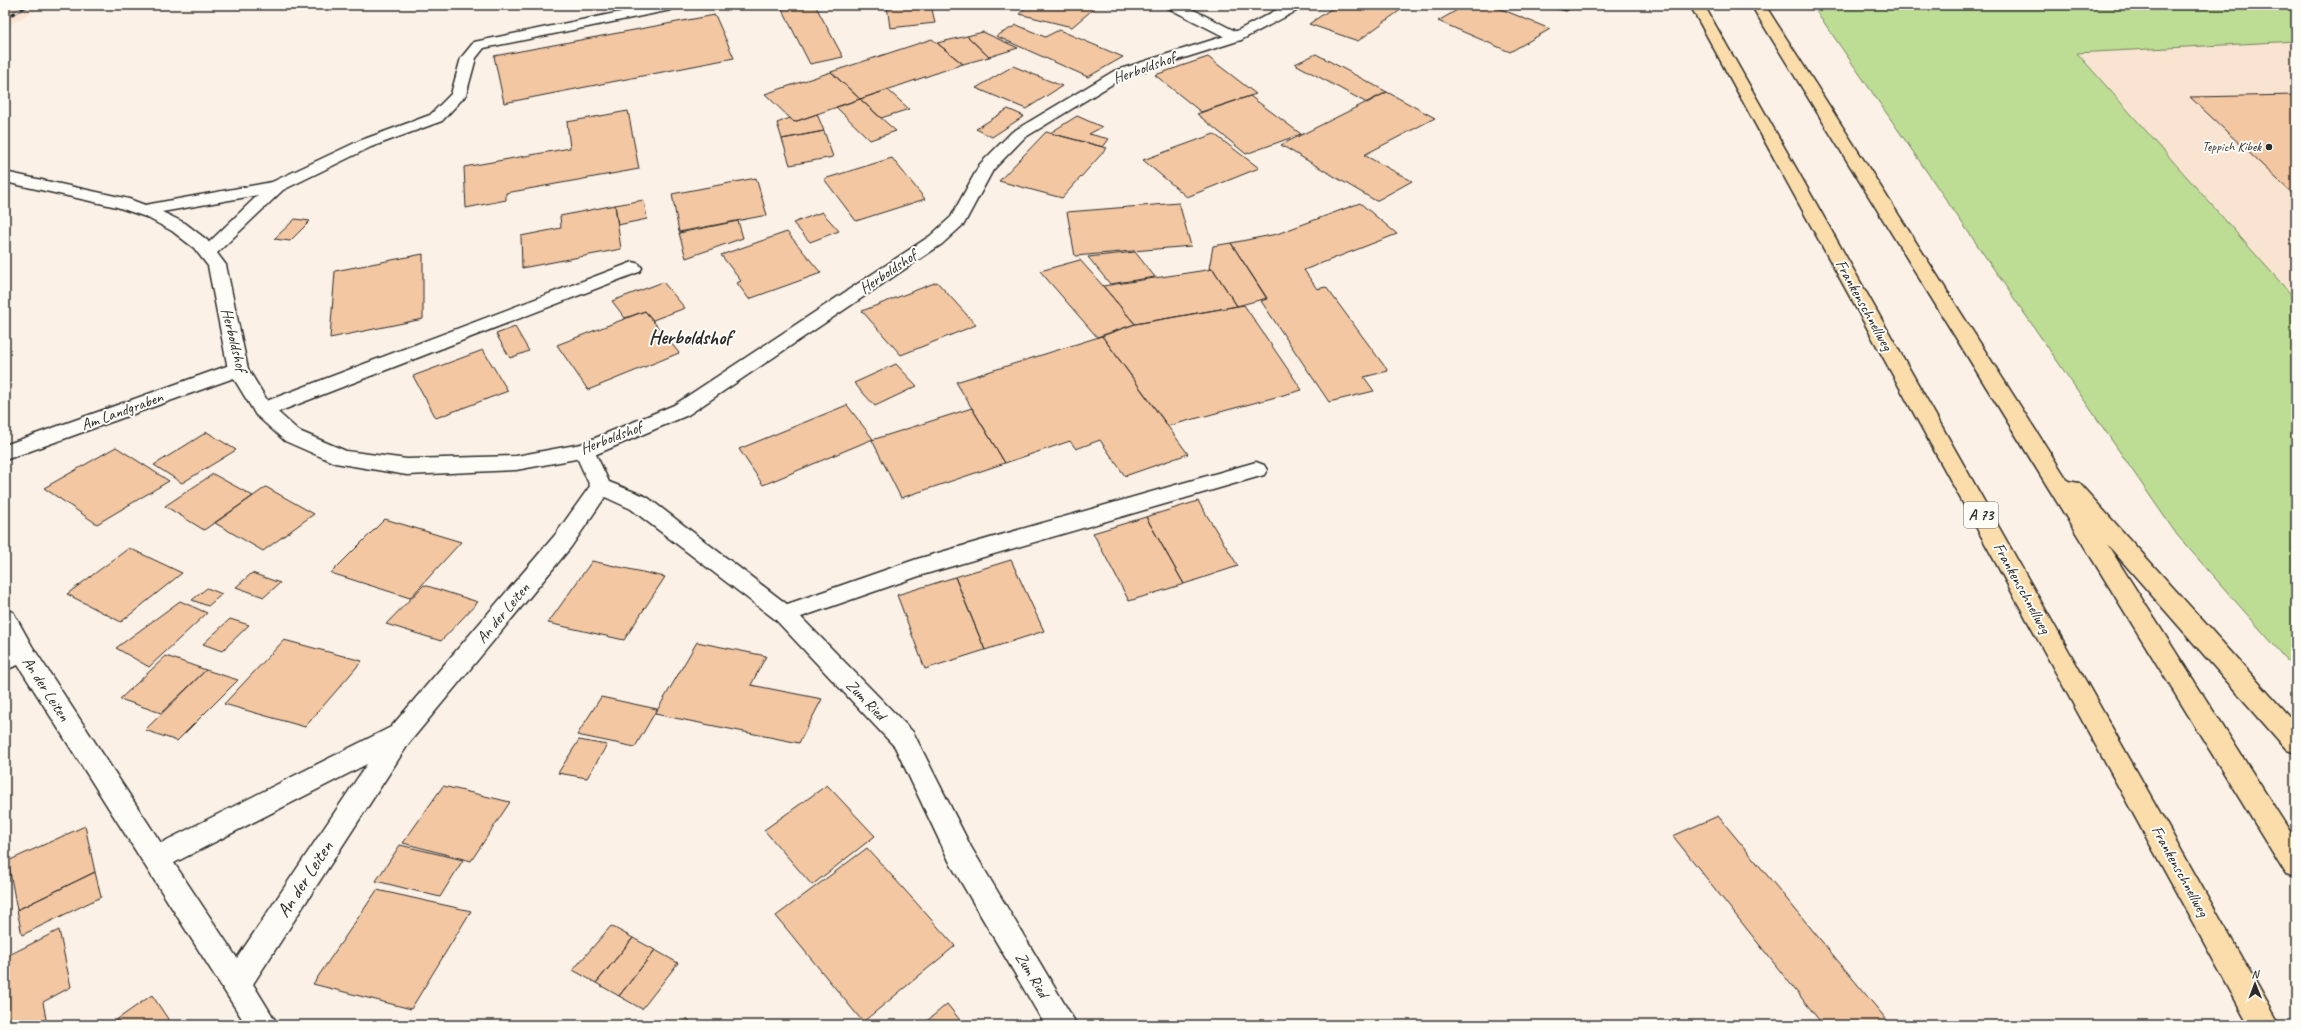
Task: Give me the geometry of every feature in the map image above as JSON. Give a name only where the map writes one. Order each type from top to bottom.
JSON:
[{"type":"highway","name":"Frankenschnellweg","points":[[1697,5],[2265,1025]]},
{"type":"highway","points":[[1758,5],[2028,439],[2296,865]]},
{"type":"highway","points":[[2028,439],[2296,742]]},
{"type":"street","points":[[1173,5],[1236,37]]},
{"type":"street","name":"Herboldshof","points":[[5,177],[145,210],[169,221],[209,250],[218,266],[238,369],[263,410],[292,436],[342,458],[407,467],[516,463],[585,451],[681,410],[936,240],[958,220],[986,168],[1018,136],[1119,74],[1236,37],[1297,5]]},
{"type":"street","points":[[145,210],[277,186],[366,144],[436,118],[458,95],[469,58],[479,45],[670,6]]},
{"type":"street","points":[[209,250],[277,186]]},
{"type":"street","points":[[263,410],[633,268]]},
{"type":"street","name":"Am Landgraben","points":[[5,453],[238,369]]},
{"type":"street","points":[[585,451],[601,487]]},
{"type":"street","points":[[784,614],[917,568],[1256,470]]},
{"type":"street","name":"Zum Ried","points":[[601,487],[639,503],[784,614],[904,740],[961,856],[1062,1025]]},
{"type":"street","name":"An der Leiten","points":[[237,983],[400,735],[563,541],[601,487]]},
{"type":"street","name":"An der Leiten","points":[[5,619],[14,656],[155,859],[263,1025]]},
{"type":"street","name":"An der Leiten","points":[[155,859],[400,735]]},
{"type":"shaded area","points":[[5,5],[45,5],[5,27]]},
{"type":"shaded area","points":[[2296,41],[2296,300],[2077,52]]},
{"type":"green space","points":[[1812,5],[2296,5],[2296,41],[2077,53],[2296,300],[2296,670],[2177,535]]},
{"type":"building","points":[[780,5],[815,5],[843,57],[810,64]]},
{"type":"building","points":[[887,5],[931,5],[935,23],[890,28]]},
{"type":"building","points":[[1029,5],[1098,5],[1072,27],[1019,14]]},
{"type":"building","points":[[1337,5],[1406,6],[1358,41],[1309,24]]},
{"type":"building","points":[[1466,5],[1491,5],[1550,29],[1510,52],[1438,21]]},
{"type":"building","points":[[715,15],[734,58],[504,103],[494,56]]},
{"type":"building","points":[[1017,25],[1045,37],[1059,30],[1123,57],[1088,77],[996,36]]},
{"type":"building","points":[[983,32],[1018,48],[989,57],[967,36]]},
{"type":"building","points":[[967,36],[989,57],[963,64],[937,43]]},
{"type":"building","points":[[932,39],[963,64],[860,99],[831,72]]},
{"type":"building","points":[[1316,54],[1387,92],[1367,103],[1295,64]]},
{"type":"building","points":[[1208,57],[1256,94],[1201,112],[1155,75]]},
{"type":"building","points":[[1013,66],[1062,86],[1026,109],[976,88]]},
{"type":"building","points":[[831,72],[860,99],[794,122],[765,94]]},
{"type":"building","points":[[888,90],[909,109],[881,118],[860,99]]},
{"type":"building","points":[[1387,92],[1435,118],[1364,155],[1412,181],[1376,201],[1281,145]]},
{"type":"building","name":"Teppich Kibek","points":[[2296,95],[2296,197],[2190,97]]},
{"type":"building","points":[[1250,96],[1301,134],[1246,154],[1197,114]]},
{"type":"building","points":[[860,99],[896,131],[870,140],[836,107]]},
{"type":"building","points":[[1008,109],[1024,116],[992,137],[976,129]]},
{"type":"building","points":[[628,111],[639,169],[506,193],[506,200],[466,208],[464,167],[570,148],[567,122]]},
{"type":"building","points":[[817,114],[824,131],[782,139],[777,123],[790,118],[794,122]]},
{"type":"building","points":[[1077,116],[1102,127],[1089,134],[1109,139],[1103,147],[1050,133]]},
{"type":"building","points":[[824,131],[833,157],[790,165],[782,139]]},
{"type":"building","points":[[1046,132],[1107,148],[1062,198],[999,181]]},
{"type":"building","points":[[1214,134],[1259,168],[1187,197],[1143,160]]},
{"type":"building","points":[[892,158],[925,199],[856,221],[824,179]]},
{"type":"building","points":[[756,178],[767,215],[679,232],[672,194]]},
{"type":"building","points":[[644,200],[647,219],[618,225],[615,205]]},
{"type":"building","points":[[1179,203],[1191,246],[1075,256],[1067,212]]},
{"type":"building","points":[[1360,203],[1397,234],[1304,270],[1317,289],[1326,287],[1388,371],[1364,377],[1374,391],[1329,402],[1261,301],[1267,299],[1231,243],[1277,234]]},
{"type":"building","points":[[615,205],[621,249],[522,268],[521,236],[561,228],[560,216]]},
{"type":"building","points":[[822,212],[839,231],[810,242],[793,223]]},
{"type":"building","points":[[295,219],[310,221],[290,241],[274,239]]},
{"type":"building","points":[[738,221],[743,238],[686,258],[679,233]]},
{"type":"building","points":[[787,232],[821,273],[749,299],[737,283],[741,281],[721,255]]},
{"type":"building","points":[[1231,243],[1267,298],[1237,306],[1213,269],[1209,269],[1213,246]]},
{"type":"building","points":[[1135,252],[1155,277],[1110,284],[1088,257]]},
{"type":"building","points":[[423,254],[423,319],[330,338],[335,271]]},
{"type":"building","points":[[1080,260],[1135,324],[1097,337],[1040,271]]},
{"type":"building","points":[[1213,269],[1237,306],[1135,324],[1103,286]]},
{"type":"building","points":[[663,282],[685,308],[653,320],[645,311],[625,318],[612,301]]},
{"type":"building","points":[[937,282],[976,325],[901,355],[862,311]]},
{"type":"building","points":[[1244,305],[1302,390],[1168,426],[1102,336],[1135,324]]},
{"type":"building","points":[[645,311],[679,353],[588,390],[557,345]]},
{"type":"building","points":[[515,327],[529,351],[510,358],[496,334]]},
{"type":"building","points":[[1102,336],[1188,454],[1125,476],[1100,440],[1076,449],[1070,441],[1005,463],[956,382]]},
{"type":"building","points":[[483,350],[508,391],[436,418],[413,376]]},
{"type":"building","points":[[896,364],[917,386],[875,406],[854,383]]},
{"type":"building","points":[[847,405],[873,439],[763,485],[739,449]]},
{"type":"building","points":[[972,408],[1005,463],[901,498],[872,440]]},
{"type":"building","points":[[207,432],[236,450],[182,483],[154,465]]},
{"type":"building","points":[[116,447],[169,481],[97,524],[44,488]]},
{"type":"building","points":[[213,474],[253,496],[204,530],[165,506]]},
{"type":"building","points":[[266,487],[314,514],[263,551],[215,523]]},
{"type":"building","points":[[1198,501],[1238,566],[1184,584],[1146,517]]},
{"type":"building","points":[[1146,517],[1184,584],[1129,601],[1093,533]]},
{"type":"building","points":[[385,519],[461,542],[410,598],[331,573]]},
{"type":"building","points":[[129,548],[182,573],[121,622],[67,594]]},
{"type":"building","points":[[1011,560],[1044,631],[985,650],[955,577]]},
{"type":"building","points":[[592,561],[665,577],[624,640],[548,623]]},
{"type":"building","points":[[252,573],[280,583],[264,597],[236,587]]},
{"type":"building","points":[[955,577],[985,650],[925,669],[897,595]]},
{"type":"building","points":[[424,585],[478,602],[441,641],[386,624]]},
{"type":"building","points":[[207,588],[222,594],[208,606],[192,600]]},
{"type":"building","points":[[180,601],[207,613],[149,667],[116,648]]},
{"type":"building","points":[[230,619],[249,625],[222,651],[203,644]]},
{"type":"building","points":[[284,640],[362,661],[305,727],[224,704]]},
{"type":"building","points":[[697,642],[766,656],[751,685],[822,699],[799,743],[655,714]]},
{"type":"building","points":[[166,656],[206,670],[161,713],[120,699]]},
{"type":"building","points":[[206,670],[238,680],[177,741],[145,730]]},
{"type":"building","points":[[601,697],[657,709],[635,747],[577,735]]},
{"type":"building","points":[[579,740],[607,745],[587,778],[558,773]]},
{"type":"building","points":[[827,785],[875,836],[812,885],[764,830]]},
{"type":"building","points":[[443,786],[510,802],[471,861],[403,843]]},
{"type":"building","points":[[1718,816],[1891,1025],[1823,1025],[1673,836]]},
{"type":"building","points":[[85,826],[95,872],[17,910],[8,861]]},
{"type":"building","points":[[400,845],[463,860],[440,897],[376,881]]},
{"type":"building","points":[[867,848],[955,946],[863,1022],[776,916]]},
{"type":"building","points":[[95,872],[101,897],[22,935],[17,910]]},
{"type":"building","points":[[377,890],[471,911],[411,1009],[313,984]]},
{"type":"building","points":[[611,926],[633,938],[596,983],[573,970]]},
{"type":"building","points":[[59,930],[71,987],[43,1002],[46,1019],[34,1025],[5,1025],[5,957]]},
{"type":"building","points":[[633,938],[655,950],[619,996],[596,983]]},
{"type":"building","points":[[655,950],[678,963],[642,1009],[619,996]]},
{"type":"building","points":[[152,995],[172,1025],[109,1025]]},
{"type":"building","points":[[947,1004],[964,1025],[922,1025]]},
{"type":"building","points":[[687,1018],[692,1025],[678,1025]]},
{"type":"railway","points":[[5,18],[29,5]]},
{"type":"place","name":"Teppich Kibek","points":[[2269,147]]},
{"type":"district","name":"Herboldshof","points":[[690,337]]}]
